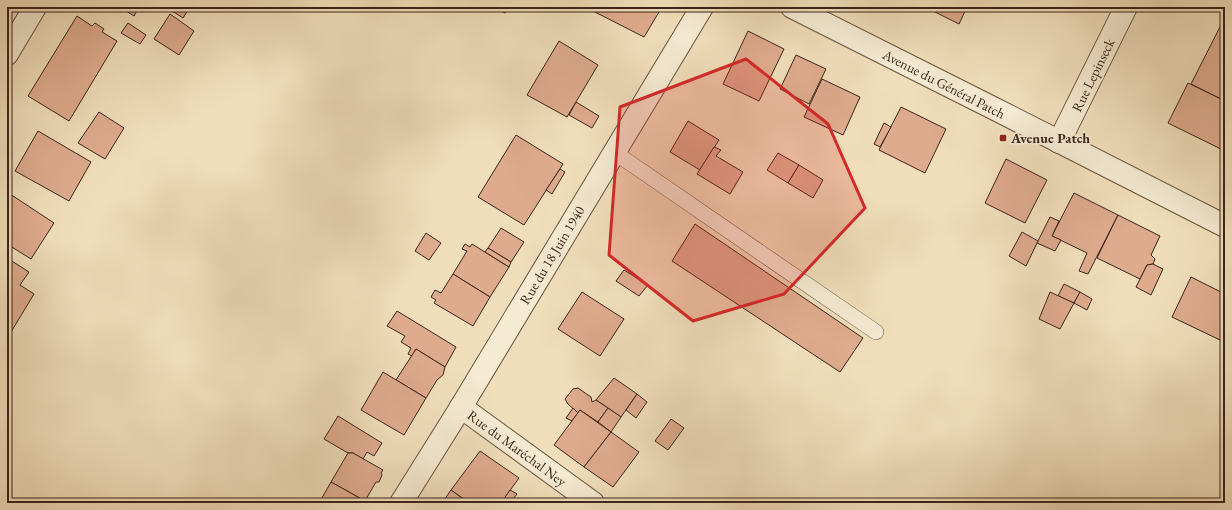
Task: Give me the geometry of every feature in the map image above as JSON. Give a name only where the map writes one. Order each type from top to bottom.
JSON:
[{"type":"street","points":[[7,54],[35,7]]},
{"type":"street","name":"Rue du 18 Juin 1940","points":[[401,503],[461,407],[702,7]]},
{"type":"street","name":"Avenue du Général Patch","points":[[792,7],[1225,226]]},
{"type":"street","name":"Rue Lepinseck","points":[[1059,142],[1126,7]]},
{"type":"street","name":"Rue du Maréchal Ney","points":[[461,407],[593,503]]},
{"type":"lane","points":[[614,152],[876,332]]},
{"type":"highlighted area","points":[[746,59],[828,124],[865,208],[784,294],[693,321],[609,255],[620,107]]},
{"type":"building","points":[[120,7],[139,7],[134,16]]},
{"type":"building","points":[[166,7],[190,7],[183,18]]},
{"type":"building","points":[[493,7],[508,7],[505,13]]},
{"type":"building","points":[[590,7],[662,7],[644,37],[589,9]]},
{"type":"building","points":[[925,7],[967,7],[959,24]]},
{"type":"building","points":[[170,14],[194,31],[179,55],[154,39]]},
{"type":"building","points":[[77,16],[92,26],[95,23],[104,29],[102,32],[117,41],[69,121],[28,96]]},
{"type":"building","points":[[1225,17],[1225,101],[1191,84]]},
{"type":"building","points":[[128,23],[146,35],[140,44],[121,33]]},
{"type":"building","points":[[748,31],[784,49],[759,101],[723,84]]},
{"type":"building","points":[[559,41],[598,65],[567,117],[527,95]]},
{"type":"building","points":[[796,55],[826,69],[809,104],[780,89]]},
{"type":"building","points":[[822,79],[860,97],[843,135],[804,117]]},
{"type":"building","points":[[1188,83],[1225,101],[1225,151],[1168,123]]},
{"type":"building","points":[[576,102],[599,116],[592,128],[569,115]]},
{"type":"building","points":[[901,107],[946,129],[925,173],[879,150]]},
{"type":"building","points":[[99,112],[124,128],[105,159],[78,143]]},
{"type":"building","points":[[688,121],[719,140],[700,170],[670,152]]},
{"type":"building","points":[[884,123],[891,127],[880,147],[874,144]]},
{"type":"building","points":[[38,131],[91,162],[69,201],[15,171]]},
{"type":"building","points":[[516,135],[563,164],[524,225],[478,197]]},
{"type":"building","points":[[714,147],[721,150],[716,156],[743,172],[730,194],[697,174]]},
{"type":"building","points":[[778,153],[799,165],[788,183],[767,170]]},
{"type":"building","points":[[1006,159],[1047,180],[1025,223],[985,203]]},
{"type":"building","points":[[799,165],[823,180],[813,198],[788,183]]},
{"type":"building","points":[[560,169],[565,172],[552,194],[546,190]]},
{"type":"building","points":[[7,192],[54,223],[31,259],[7,244]]},
{"type":"building","points":[[1074,193],[1118,215],[1088,274],[1079,271],[1087,253],[1052,236]]},
{"type":"building","points":[[1118,215],[1160,236],[1151,255],[1155,259],[1153,264],[1147,265],[1140,279],[1097,258]]},
{"type":"building","points":[[1050,217],[1059,221],[1052,236],[1061,240],[1055,251],[1037,243]]},
{"type":"building","points":[[695,224],[863,338],[840,372],[672,261]]},
{"type":"building","points":[[501,228],[524,242],[511,262],[488,248]]},
{"type":"building","points":[[1022,232],[1038,241],[1026,266],[1009,256]]},
{"type":"building","points":[[426,233],[441,243],[429,260],[415,251]]},
{"type":"building","points":[[465,244],[470,247],[472,244],[509,267],[490,297],[453,274],[467,251],[462,249]]},
{"type":"building","points":[[488,248],[511,262],[509,267],[485,252]]},
{"type":"building","points":[[7,258],[29,272],[20,285],[34,294],[8,337],[7,336]]},
{"type":"building","points":[[1153,264],[1163,269],[1151,295],[1136,287],[1147,265]]},
{"type":"building","points":[[624,270],[648,285],[639,296],[616,281]]},
{"type":"building","points":[[453,274],[490,297],[473,326],[434,303],[436,300],[431,297],[435,290],[441,293]]},
{"type":"building","points":[[1191,277],[1221,292],[1223,289],[1225,290],[1225,335],[1223,334],[1220,340],[1172,317]]},
{"type":"building","points":[[1064,284],[1080,292],[1074,303],[1058,296]]},
{"type":"building","points":[[582,292],[624,319],[600,356],[558,329]]},
{"type":"building","points":[[1050,292],[1074,303],[1060,329],[1039,319]]},
{"type":"building","points":[[1080,292],[1092,299],[1087,310],[1074,303]]},
{"type":"building","points":[[397,311],[456,347],[445,367],[416,349],[412,356],[408,354],[411,348],[401,342],[405,336],[387,326]]},
{"type":"building","points":[[416,349],[445,367],[443,375],[437,380],[426,398],[396,380]]},
{"type":"building","points":[[383,372],[426,398],[404,435],[361,410]]},
{"type":"building","points":[[614,378],[637,394],[621,417],[596,400]]},
{"type":"building","points":[[578,388],[591,397],[592,402],[596,400],[608,408],[598,422],[580,410],[578,413],[568,404],[565,399],[573,389]]},
{"type":"building","points":[[637,394],[647,402],[636,418],[626,410]]},
{"type":"building","points":[[573,408],[578,413],[572,421],[566,418]]},
{"type":"building","points":[[608,408],[621,417],[611,432],[598,422]]},
{"type":"building","points":[[580,410],[611,432],[584,467],[554,445]]},
{"type":"building","points":[[338,416],[382,443],[374,456],[367,452],[363,459],[353,453],[348,453],[324,439]]},
{"type":"building","points":[[671,419],[684,428],[668,450],[655,441]]},
{"type":"building","points":[[611,432],[639,452],[613,487],[584,467]]},
{"type":"building","points":[[480,451],[519,478],[501,503],[469,503],[451,490]]},
{"type":"building","points":[[348,453],[353,453],[383,470],[379,482],[376,482],[365,501],[331,482]]},
{"type":"building","points":[[331,482],[365,501],[364,503],[319,503]]},
{"type":"building","points":[[451,490],[469,503],[442,503]]},
{"type":"building","points":[[510,490],[517,494],[510,503],[501,503]]},
{"type":"place","name":"Avenue Patch","points":[[1003,138]]}]
